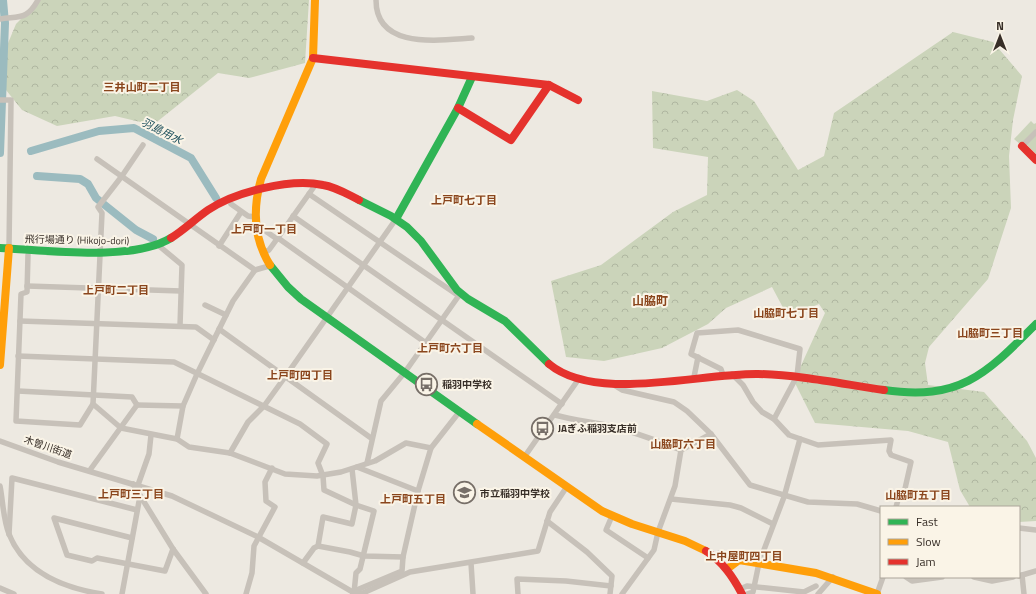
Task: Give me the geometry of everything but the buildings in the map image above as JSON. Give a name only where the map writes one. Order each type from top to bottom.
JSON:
[{"type":"street","points":[[0,19],[27,16],[38,0]]},
{"type":"street","points":[[315,0],[313,58],[257,190],[255,216],[256,232],[269,266],[290,291],[525,456],[566,488],[612,516],[700,547],[718,560],[727,569],[741,592],[747,586],[804,592],[816,586]]},
{"type":"street","points":[[376,0],[378,12],[388,28],[405,38],[428,41],[472,38]]},
{"type":"street","points":[[313,58],[549,85],[578,100]]},
{"type":"street","points":[[230,453],[248,422],[264,406],[285,378],[396,219],[458,108],[472,76]]},
{"type":"street","points":[[458,108],[511,140],[549,85]]},
{"type":"street","points":[[0,100],[11,100],[9,248],[0,365]]},
{"type":"street","points":[[1036,132],[1022,146],[1036,160]]},
{"type":"street","points":[[28,254],[27,292],[21,294],[16,421],[80,425],[93,404],[94,394],[102,213],[98,207],[122,176],[143,145]]},
{"type":"street","points":[[97,159],[255,270]]},
{"type":"street","name":"飛行場通り (Hikojo-dori)","points":[[0,248],[100,252],[134,250],[158,245],[191,225],[206,211],[236,195],[296,184],[316,184],[337,189],[396,219],[413,233],[460,295]]},
{"type":"street","points":[[263,253],[269,250],[316,184]]},
{"type":"street","points":[[309,194],[460,295],[507,322],[556,370],[578,380],[600,385],[728,375],[798,376],[914,393],[930,393],[953,388],[970,382],[990,369],[1036,324]]},
{"type":"street","points":[[231,204],[248,216],[255,216]]},
{"type":"street","points":[[219,246],[241,212]]},
{"type":"street","points":[[293,216],[562,404]]},
{"type":"street","points":[[256,232],[264,230],[426,343]]},
{"type":"street","points":[[158,245],[182,265],[180,326]]},
{"type":"street","points":[[177,439],[184,406],[197,374],[233,301],[255,270],[269,266]]},
{"type":"street","points":[[27,286],[181,290]]},
{"type":"street","points":[[367,463],[371,438],[381,401],[405,372],[460,295]]},
{"type":"street","points":[[205,305],[226,315]]},
{"type":"street","points":[[20,321],[196,327],[214,340]]},
{"type":"street","points":[[219,329],[285,378],[371,438]]},
{"type":"street","points":[[774,420],[798,376],[800,349],[738,330],[697,333],[691,354],[721,370],[743,385],[757,407],[774,420],[789,435],[818,445],[891,440],[888,451],[891,455],[911,462],[904,493],[898,500],[896,506]]},
{"type":"street","points":[[18,356],[174,362],[300,424],[327,444],[318,463],[323,476],[324,490],[356,505],[374,511],[364,556],[360,569],[356,573],[354,594]]},
{"type":"street","points":[[694,377],[698,357]]},
{"type":"street","points":[[525,456],[578,380]]},
{"type":"street","points":[[614,385],[622,390],[674,402],[698,419],[750,485],[808,502],[857,504],[880,511]]},
{"type":"street","points":[[18,391],[132,397],[137,405]]},
{"type":"street","points":[[93,404],[121,428],[177,439],[189,447],[230,453],[285,474],[323,476],[355,468],[375,461],[406,443],[431,448]]},
{"type":"street","points":[[137,405],[184,406]]},
{"type":"street","points":[[90,470],[137,405]]},
{"type":"street","points":[[354,594],[359,589],[402,571],[403,557],[418,491],[431,448],[460,411]]},
{"type":"street","points":[[555,415],[568,419],[611,426],[648,437],[681,450],[711,434]]},
{"type":"street","points":[[151,435],[150,454],[136,484],[140,496],[173,549],[206,594]]},
{"type":"street","points":[[747,594],[753,592],[759,563],[784,496],[800,439]]},
{"type":"street","name":"木曽川街道","points":[[0,441],[58,462],[90,470],[172,496],[258,537],[354,594]]},
{"type":"street","points":[[622,594],[654,550],[658,532],[671,499],[681,450]]},
{"type":"street","points":[[246,594],[252,573],[254,546],[275,507],[266,501],[265,482],[272,468]]},
{"type":"street","points":[[355,468],[418,491]]},
{"type":"street","points":[[318,546],[323,517],[352,524],[356,505],[355,468]]},
{"type":"street","points":[[9,534],[12,478],[137,510]]},
{"type":"street","points":[[0,486],[9,534],[28,562],[51,579],[78,590],[102,594]]},
{"type":"street","points":[[354,594],[363,593],[410,572],[538,551],[550,512],[566,488]]},
{"type":"street","points":[[122,594],[140,496]]},
{"type":"street","points":[[671,499],[741,508],[773,524]]},
{"type":"street","points":[[612,516],[606,530],[648,558]]},
{"type":"street","points":[[132,538],[54,518],[67,555],[92,561],[97,558],[165,571],[173,549]]},
{"type":"street","points":[[546,521],[587,552],[612,576],[610,594]]},
{"type":"street","points":[[1020,528],[1036,530]]},
{"type":"street","points":[[303,563],[314,548],[318,546],[364,556],[403,557]]},
{"type":"street","points":[[719,553],[739,560],[816,572],[834,577],[877,594],[883,578]]},
{"type":"street","points":[[727,569],[739,560]]},
{"type":"street","points":[[471,563],[473,594]]},
{"type":"street","points":[[1024,594],[1020,576],[1036,571]]},
{"type":"street","points":[[815,594],[816,572]]},
{"type":"street","points":[[818,594],[834,577]]},
{"type":"street","points":[[908,578],[912,581],[934,578]]},
{"type":"street","points":[[978,578],[992,581],[1008,578]]},
{"type":"street","points":[[518,594],[517,579],[566,581],[610,586]]},
{"type":"street","points":[[0,588],[14,594]]},
{"type":"green space","points":[[40,0],[309,0],[305,63],[249,78],[218,73],[153,125],[115,116],[57,126],[22,110],[6,90],[6,48],[16,24]]},
{"type":"green space","points":[[953,32],[993,42],[1022,76],[1013,120],[1009,156],[1011,208],[988,279],[929,347],[925,363],[928,385],[984,392],[1027,441],[1036,458],[1036,521],[1020,522],[1020,506],[969,506],[960,490],[948,442],[908,431],[815,423],[794,381],[825,313],[819,304],[788,317],[772,287],[726,308],[708,324],[662,348],[604,361],[566,357],[551,281],[601,265],[673,212],[707,195],[708,157],[653,148],[652,91],[707,101],[737,90],[754,101],[798,170],[824,156],[834,113]]},
{"type":"green space","points":[[1031,121],[1034,124],[1036,123],[1036,154],[1024,142],[1021,145],[1014,139]]},
{"type":"waterway","points":[[0,153],[5,23],[3,0]]},
{"type":"waterway","name":"羽島用水","points":[[31,151],[99,131],[134,128],[191,158],[216,198]]},
{"type":"waterway","points":[[37,176],[80,179],[88,184],[96,198],[136,230],[153,239]]},
{"type":"traffic: fast","points":[[396,219],[458,108],[472,77]]},
{"type":"traffic: fast","points":[[359,200],[391,216],[407,227],[421,241],[457,290],[468,299],[505,321],[549,364]]},
{"type":"traffic: fast","points":[[0,248],[88,253],[112,252],[134,250],[154,245],[171,238]]},
{"type":"traffic: fast","points":[[270,265],[288,287],[301,299],[477,424]]},
{"type":"traffic: fast","points":[[884,390],[911,392],[933,391],[953,387],[970,380],[986,370],[1002,357],[1036,324]]},
{"type":"traffic: slow","points":[[270,265],[260,244],[256,223],[258,190],[261,179],[313,58],[315,0]]},
{"type":"traffic: slow","points":[[0,365],[9,248]]},
{"type":"traffic: slow","points":[[477,424],[602,511],[632,524],[685,541],[706,551]]},
{"type":"traffic: slow","points":[[727,569],[739,560],[816,573],[877,594]]},
{"type":"traffic: jam","points":[[313,58],[549,85],[578,100]]},
{"type":"traffic: jam","points":[[458,108],[511,140],[549,85]]},
{"type":"traffic: jam","points":[[1022,146],[1036,160]]},
{"type":"traffic: jam","points":[[171,238],[219,203],[263,188],[295,183],[310,183],[332,187],[359,200]]},
{"type":"traffic: jam","points":[[549,364],[569,376],[593,382],[620,384],[649,383],[758,374],[806,378],[884,390]]},
{"type":"traffic: jam","points":[[706,551],[718,560],[727,570],[742,594]]},
{"type":"place","name":"稲羽中学校","points":[[427,384]]},
{"type":"place","name":"JAぎふ稲羽支店前","points":[[542,428]]},
{"type":"place","name":"市立稲羽中学校","points":[[465,493]]},
{"type":"district","name":"三井山町二丁目","points":[[142,87]]},
{"type":"district","name":"上戸町七丁目","points":[[464,200]]},
{"type":"district","name":"上戸町一丁目","points":[[264,229]]},
{"type":"district","name":"上戸町二丁目","points":[[116,290]]},
{"type":"district","name":"山脇町","points":[[650,300]]},
{"type":"district","name":"山脇町七丁目","points":[[786,313]]},
{"type":"district","name":"山脇町三丁目","points":[[990,333]]},
{"type":"district","name":"上戸町六丁目","points":[[450,348]]},
{"type":"district","name":"上戸町四丁目","points":[[300,375]]},
{"type":"district","name":"山脇町六丁目","points":[[683,444]]},
{"type":"district","name":"上戸町三丁目","points":[[131,494]]},
{"type":"district","name":"山脇町五丁目","points":[[918,495]]},
{"type":"district","name":"上戸町五丁目","points":[[413,499]]},
{"type":"district","name":"上中屋町四丁目","points":[[744,556]]}]
